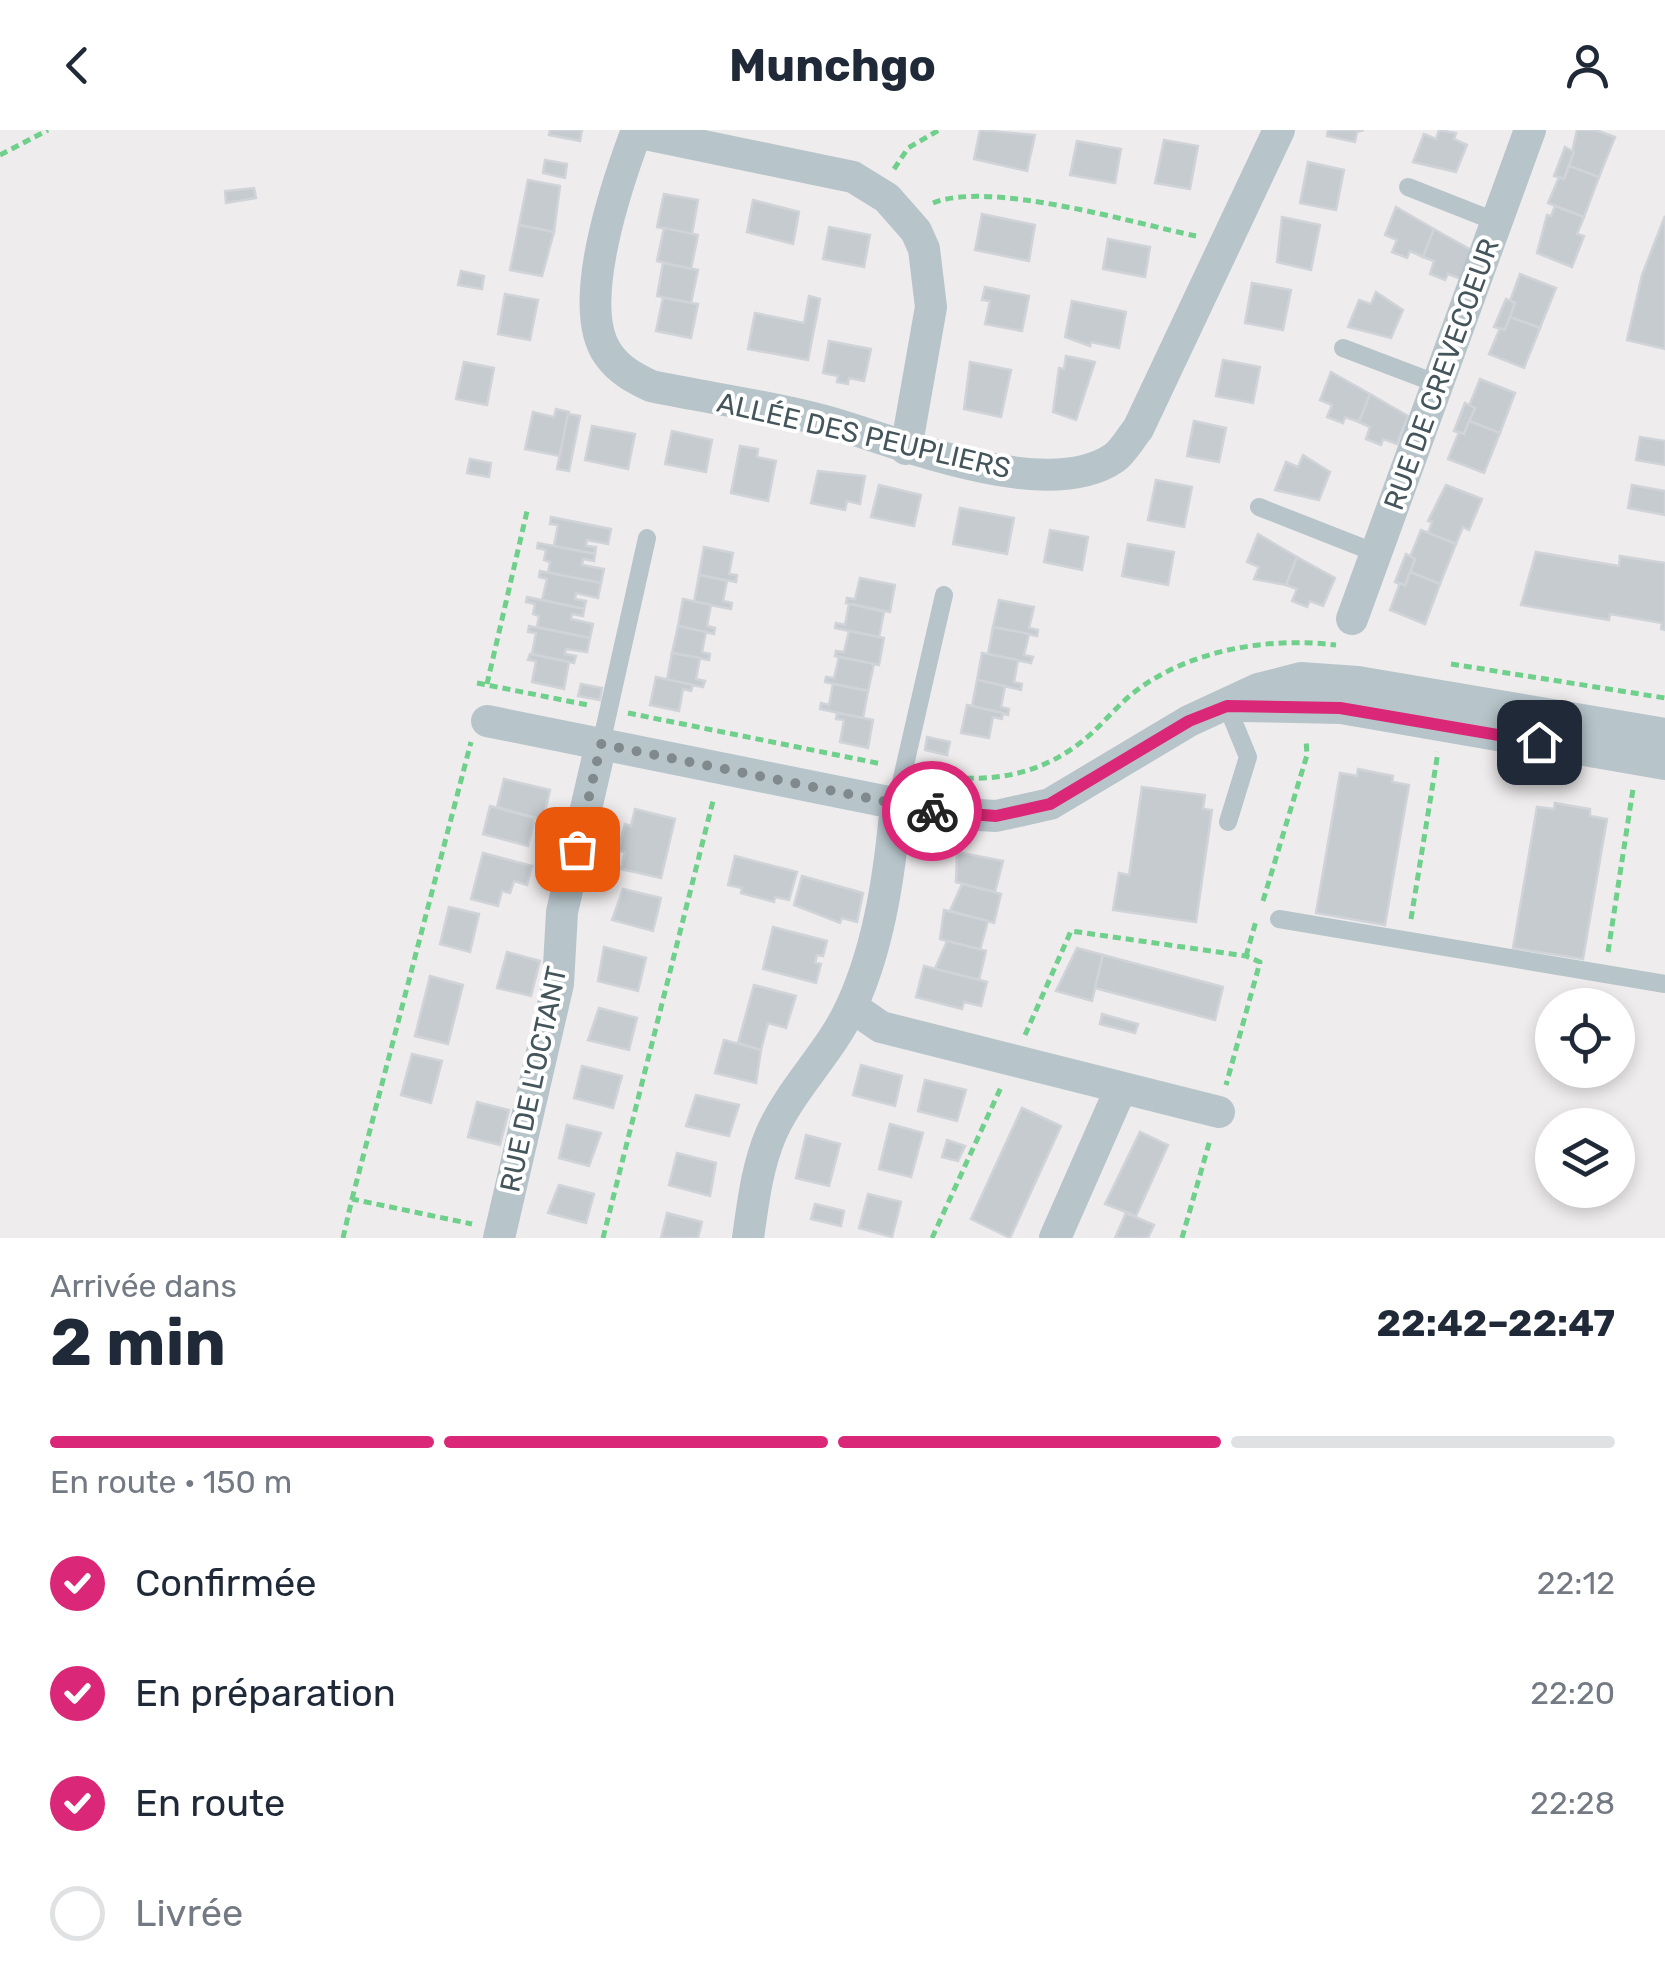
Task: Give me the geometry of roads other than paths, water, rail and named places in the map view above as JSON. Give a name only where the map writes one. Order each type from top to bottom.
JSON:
[{"type":"street","name":"ALLÉE DES PEUPLIERS","points":[[637,131],[618,177],[599,274],[597,324],[608,353],[630,376],[651,386],[837,424],[906,449],[1017,473],[1065,471],[1114,458],[1138,428],[1280,130]]},
{"type":"street","name":"RUE DE CREVECOEUR","points":[[1349,633],[1530,130]]},
{"type":"street","points":[[637,131],[853,177],[878,191],[902,214],[924,250],[931,307],[906,449]]},
{"type":"street","points":[[487,721],[896,804],[996,816],[1050,804],[1189,721],[1258,688],[1318,678],[1665,734]]},
{"type":"street","points":[[1227,706],[1340,708],[1665,764]]},
{"type":"street","name":"RUE DE L'OCTANT","points":[[500,1234],[558,984],[562,912],[601,744]]},
{"type":"street","points":[[748,1238],[756,1184],[772,1132],[852,1007],[869,956],[892,854],[896,804]]},
{"type":"street","points":[[852,1007],[881,1026],[1218,1115]]},
{"type":"street","points":[[1055,1238],[1121,1088]]},
{"type":"lane","points":[[1408,187],[1497,222]]},
{"type":"lane","points":[[1343,348],[1438,384]]},
{"type":"lane","points":[[1260,507],[1376,553]]},
{"type":"lane","points":[[601,744],[647,538]]},
{"type":"lane","points":[[896,804],[944,595]]},
{"type":"lane","points":[[1227,706],[1248,757],[1228,822]]},
{"type":"lane","points":[[1279,919],[1665,984]]}]
